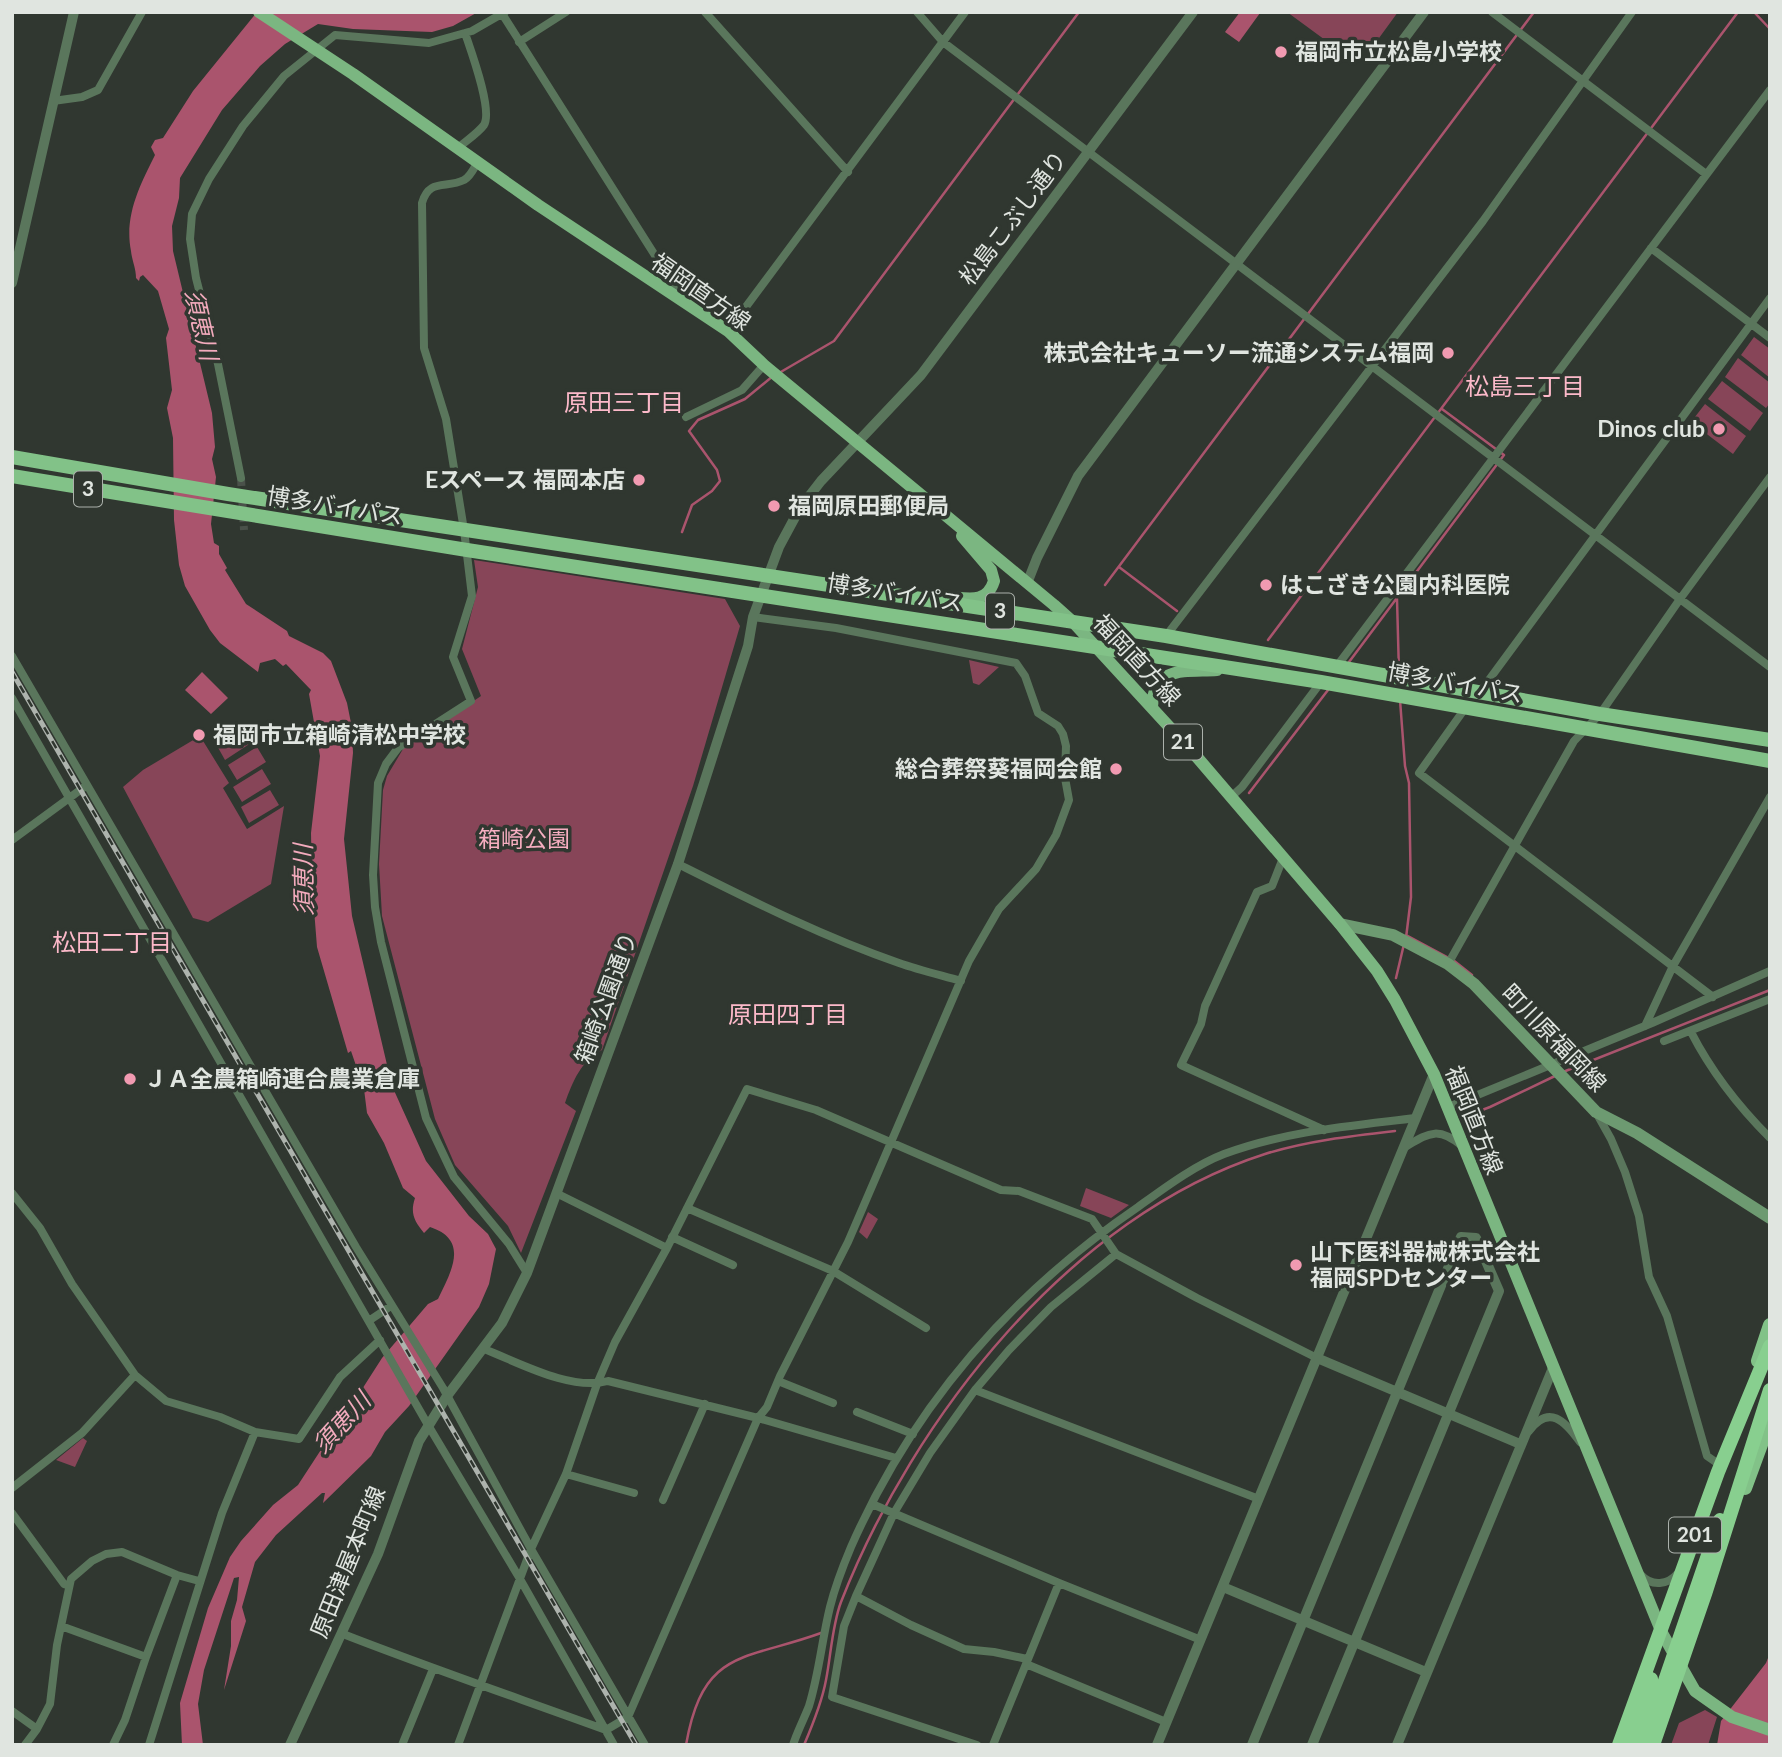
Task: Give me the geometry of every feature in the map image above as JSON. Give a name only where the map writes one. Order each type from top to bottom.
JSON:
[{"type":"highway","name":"博多バイパス","points":[[12,457],[228,494],[769,578],[1166,636],[1600,713],[1770,740]]},
{"type":"highway","name":"博多バイパス","points":[[12,476],[467,550],[1321,682],[1768,761]]},
{"type":"highway","name":"201","points":[[1620,1745],[1770,1325]]},
{"type":"highway","points":[[1620,1745],[1718,1472],[1770,1346]]},
{"type":"highway","points":[[1654,1745],[1770,1390]]},
{"type":"highway","name":"201","points":[[1654,1745],[1770,1420]]},
{"type":"highway","points":[[1643,1745],[1714,1532],[1750,1451]]},
{"type":"highway","points":[[1632,1745],[1675,1588]]},
{"type":"main road","name":"福岡直方線","points":[[259,12],[538,205],[728,331],[764,365],[1028,582],[1073,622],[1152,707],[1340,924],[1377,971],[1395,1000],[1434,1073],[1662,1633],[1695,1691],[1732,1717],[1770,1730]]},
{"type":"main road","points":[[843,588],[979,599],[992,587],[993,576],[950,520]]},
{"type":"main road","points":[[1152,707],[1152,691],[1160,680],[1170,673],[1231,668]]},
{"type":"main road","name":"町川原福岡線","points":[[1340,924],[1394,935],[1448,964],[1474,984],[1596,1112],[1637,1133],[1770,1218]]},
{"type":"street","points":[[12,283],[74,12]]},
{"type":"street","points":[[53,101],[82,97],[97,90],[142,12]]},
{"type":"street","points":[[519,42],[566,12]]},
{"type":"street","points":[[705,12],[848,172]]},
{"type":"street","points":[[917,12],[943,42],[1770,667]]},
{"type":"street","points":[[728,331],[965,12]]},
{"type":"street","name":"松島こぶし通り","points":[[858,441],[921,375],[1193,12]]},
{"type":"street","points":[[1028,582],[1078,476],[1424,12]]},
{"type":"street","points":[[1492,12],[1706,174]]},
{"type":"street","points":[[1166,636],[1483,221],[1632,12]]},
{"type":"street","points":[[242,478],[218,364],[196,278],[190,239],[192,214],[209,179],[243,126],[311,47],[335,35],[429,43],[465,33],[503,13],[685,303]]},
{"type":"street","points":[[458,148],[484,125],[487,113],[475,61],[465,33]]},
{"type":"street","points":[[1337,666],[1770,90]]},
{"type":"street","points":[[478,161],[468,177],[462,181],[432,187],[425,193],[422,203],[424,348],[446,419],[472,596],[453,657],[471,701],[398,748],[386,764],[378,783],[374,907],[426,1118],[454,1177],[509,1244],[527,1273]]},
{"type":"street","points":[[1651,248],[1770,338]]},
{"type":"street","points":[[1480,692],[1770,298]]},
{"type":"street","points":[[686,417],[742,390],[764,365]]},
{"type":"street","points":[[762,595],[779,547],[800,508],[858,441]]},
{"type":"street","points":[[1448,964],[1574,741],[1600,713],[1770,477]]},
{"type":"street","name":"箱崎公園通り","points":[[445,1392],[484,1349],[510,1308],[527,1273],[678,864],[762,595]]},
{"type":"street","points":[[606,1730],[628,1717],[758,1418],[767,1407],[833,1271],[892,1142],[969,961],[999,909],[1036,869],[1064,816],[1069,800],[1063,734],[1058,726],[1038,713],[1025,676],[1016,663],[1003,658],[912,644],[836,628],[753,617]]},
{"type":"street","points":[[12,656],[391,1306],[445,1392],[531,1549],[645,1745]]},
{"type":"street","points":[[1231,797],[1242,787],[1321,682]]},
{"type":"street","points":[[12,698],[370,1320],[385,1351],[520,1579],[614,1745]]},
{"type":"street","points":[[1466,707],[1419,772],[1713,997]]},
{"type":"street","points":[[12,840],[88,785]]},
{"type":"street","points":[[1644,1026],[1673,966],[1770,797]]},
{"type":"street","points":[[1283,858],[1272,886],[1257,892],[1181,1065],[1324,1130]]},
{"type":"street","points":[[678,864],[759,904],[860,948],[899,963],[961,981]]},
{"type":"street","points":[[1447,1108],[1770,971]]},
{"type":"street","points":[[1664,1041],[1770,999]]},
{"type":"street","points":[[1691,1032],[1726,1090],[1770,1138]]},
{"type":"street","points":[[1157,1745],[1434,1073]]},
{"type":"street","points":[[458,1745],[531,1549],[566,1474],[597,1384],[615,1342],[673,1237],[747,1089],[816,1110],[1001,1190],[1019,1191],[1092,1219],[1115,1251],[1197,1298],[1317,1358],[1520,1444]]},
{"type":"street","points":[[1596,1112],[1625,1172],[1639,1216],[1649,1277],[1667,1316],[1707,1456],[1720,1465]]},
{"type":"street","points":[[793,1745],[809,1706],[830,1606],[838,1581],[896,1458],[955,1374],[989,1333],[1055,1269],[1155,1195],[1222,1155],[1285,1135],[1416,1118]]},
{"type":"street","points":[[1405,1147],[1424,1136],[1438,1133],[1462,1146]]},
{"type":"street","points":[[12,1193],[40,1228],[72,1284],[135,1375],[166,1401],[220,1417],[255,1432],[299,1439],[340,1377],[380,1340]]},
{"type":"street","points":[[556,1193],[667,1248]]},
{"type":"street","points":[[687,1208],[833,1271],[926,1328]]},
{"type":"street","points":[[673,1237],[733,1265]]},
{"type":"street","points":[[1252,1745],[1461,1237],[1476,1238],[1499,1291],[1312,1745]]},
{"type":"street","points":[[976,1745],[832,1697],[844,1626],[892,1512],[930,1452],[975,1390],[1009,1350],[1051,1307],[1115,1251]]},
{"type":"street","points":[[370,1320],[391,1306]]},
{"type":"street","points":[[484,1349],[567,1381],[597,1384],[608,1381],[758,1418],[896,1458]]},
{"type":"street","points":[[1396,1745],[1553,1368]]},
{"type":"street","points":[[12,1488],[82,1433],[135,1375]]},
{"type":"street","points":[[778,1381],[833,1403]]},
{"type":"street","points":[[975,1390],[1259,1499]]},
{"type":"street","name":"原田津屋本町線","points":[[290,1745],[378,1554],[425,1420],[445,1392]]},
{"type":"street","points":[[663,1500],[705,1404]]},
{"type":"street","points":[[857,1412],[913,1434]]},
{"type":"street","points":[[1520,1444],[1531,1427],[1541,1420],[1553,1417],[1567,1423],[1589,1456]]},
{"type":"street","points":[[149,1745],[199,1581],[235,1476],[255,1432]]},
{"type":"street","points":[[566,1474],[634,1493]]},
{"type":"street","points":[[875,1505],[1201,1640]]},
{"type":"street","points":[[12,1513],[64,1584],[68,1585]]},
{"type":"street","points":[[1635,1568],[1645,1580],[1659,1584],[1671,1580],[1677,1575],[1692,1543]]},
{"type":"street","points":[[24,1745],[47,1713],[71,1578],[92,1561],[115,1551],[199,1581]]},
{"type":"street","points":[[113,1745],[125,1720],[177,1575]]},
{"type":"street","points":[[993,1745],[1059,1583]]},
{"type":"street","points":[[1223,1587],[1426,1672]]},
{"type":"street","points":[[856,1596],[964,1649],[994,1652],[1027,1662],[1166,1723]]},
{"type":"street","points":[[61,1626],[146,1657]]},
{"type":"street","points":[[343,1634],[467,1682],[606,1730]]},
{"type":"street","points":[[402,1745],[433,1669]]},
{"type":"street","points":[[12,1712],[37,1730]]},
{"type":"green space","points":[[1287,12],[1398,12],[1371,49],[1363,43],[1351,59]]},
{"type":"green space","points":[[1754,337],[1770,349],[1770,378],[1741,355]]},
{"type":"green space","name":"Dinos club","points":[[1738,358],[1770,383],[1770,403],[1766,408],[1725,377]]},
{"type":"green space","name":"Dinos club","points":[[1722,381],[1763,413],[1750,431],[1708,399]]},
{"type":"green space","name":"Dinos club","points":[[1705,404],[1746,436],[1733,454],[1691,422]]},
{"type":"green space","name":"箱崎公園","points":[[474,560],[725,599],[740,626],[693,786],[602,1050],[583,1066],[568,1095],[565,1103],[576,1111],[521,1253],[508,1226],[455,1165],[435,1119],[382,916],[379,864],[383,790],[387,776],[403,749],[481,696],[462,649],[478,587]]},
{"type":"green space","points":[[969,660],[999,667],[979,685],[973,683]]},
{"type":"green space","points":[[245,726],[254,741],[225,760],[216,744]]},
{"type":"green space","points":[[200,736],[229,783],[223,788],[247,829],[284,806],[271,884],[208,922],[193,918],[123,787],[143,770]]},
{"type":"green space","points":[[257,747],[266,762],[237,780],[228,765]]},
{"type":"green space","points":[[262,769],[271,784],[242,802],[233,787]]},
{"type":"green space","points":[[270,790],[279,805],[249,823],[241,807]]},
{"type":"green space","points":[[1086,1188],[1129,1205],[1111,1218],[1080,1206]]},
{"type":"green space","points":[[868,1212],[878,1219],[867,1239],[859,1232]]},
{"type":"green space","points":[[83,1438],[87,1441],[75,1467],[56,1460]]},
{"type":"green space","points":[[1705,1710],[1717,1717],[1708,1745],[1671,1745],[1679,1723]]},
{"type":"shaded area","points":[[257,12],[478,12],[453,26],[432,32],[353,29],[318,24],[285,44],[260,66],[222,110],[180,178],[179,198],[172,226],[173,251],[212,413],[215,447],[212,459],[216,477],[211,524],[214,543],[219,546],[219,554],[227,568],[225,570],[246,604],[287,631],[289,636],[323,653],[331,661],[347,703],[352,728],[353,753],[344,839],[352,916],[392,1086],[426,1161],[469,1216],[488,1234],[496,1249],[489,1284],[479,1307],[409,1406],[385,1432],[371,1456],[323,1503],[325,1493],[276,1535],[255,1562],[242,1607],[246,1621],[224,1690],[231,1646],[231,1621],[237,1600],[239,1577],[234,1578],[204,1670],[198,1704],[203,1745],[182,1745],[180,1703],[208,1608],[230,1557],[273,1505],[298,1485],[328,1439],[340,1428],[382,1358],[428,1304],[438,1299],[454,1258],[454,1248],[450,1240],[430,1227],[424,1233],[418,1225],[413,1213],[415,1198],[403,1188],[384,1143],[367,1113],[364,1089],[351,1051],[348,1053],[317,947],[311,833],[320,756],[309,694],[311,690],[286,664],[283,666],[275,659],[260,663],[258,672],[220,643],[185,586],[179,565],[174,520],[173,438],[167,408],[172,390],[166,338],[169,329],[158,291],[143,275],[139,281],[136,278],[129,238],[130,225],[139,189],[155,155],[151,147],[155,140],[163,138],[193,91]]},
{"type":"shaded area","points":[[1240,12],[1260,13],[1239,42],[1225,32]]},
{"type":"shaded area","points":[[202,672],[228,698],[211,714],[185,690]]},
{"type":"shaded area","points":[[1770,1653],[1770,1745],[1717,1745],[1721,1721],[1766,1663]]},
{"type":"waterway","points":[[779,373],[834,341],[1079,12]]},
{"type":"waterway","points":[[1105,585],[1534,12]]},
{"type":"waterway","points":[[1268,640],[1738,12]]},
{"type":"waterway","points":[[1754,12],[1770,29]]},
{"type":"waterway","points":[[682,532],[692,505],[712,491],[720,481],[717,470],[689,431],[698,420],[745,399],[773,376]]},
{"type":"waterway","points":[[1349,662],[1504,455],[1442,409]]},
{"type":"waterway","points":[[1119,567],[1177,611]]},
{"type":"waterway","points":[[1397,599],[1399,673]]},
{"type":"waterway","points":[[1249,793],[1328,690]]},
{"type":"waterway","points":[[1400,700],[1405,766],[1409,783],[1411,897],[1406,938]]},
{"type":"waterway","points":[[1406,935],[1447,957]]},
{"type":"waterway","points":[[1396,978],[1404,944]]},
{"type":"waterway","points":[[1453,960],[1472,975]]},
{"type":"waterway","points":[[1563,1072],[1770,990]]},
{"type":"waterway","points":[[1461,1118],[1557,1075]]},
{"type":"waterway","points":[[804,1745],[824,1688],[838,1611],[872,1532],[910,1463],[956,1396],[1007,1332],[1065,1274],[1127,1224],[1194,1184],[1281,1149],[1395,1131]]},
{"type":"waterway","points":[[686,1745],[703,1691],[716,1674],[749,1655],[821,1633]]},
{"type":"tunnel","points":[[241,478],[244,530]]},
{"type":"railway","points":[[12,672],[636,1745]]},
{"type":"place","name":"福岡市立松島小学校","points":[[1281,52]]},
{"type":"place","name":"株式会社キューソー流通システム福岡","points":[[1448,353]]},
{"type":"place","name":"Dinos club","points":[[1719,429]]},
{"type":"place","name":"Eスペース 福岡本店","points":[[639,480]]},
{"type":"place","name":"福岡原田郵便局","points":[[774,506]]},
{"type":"place","name":"はこざき公園内科医院","points":[[1266,585]]},
{"type":"place","name":"福岡市立箱崎清松中学校","points":[[199,735]]},
{"type":"place","name":"総合葬祭葵福岡会館","points":[[1116,769]]},
{"type":"place","name":"ＪＡ全農箱崎連合農業倉庫","points":[[130,1079]]},
{"type":"place","name":"山下医科器械株式会社 福岡SPDセンター","points":[[1296,1265]]},
{"type":"district","name":"松島三丁目","points":[[1525,387]]},
{"type":"district","name":"原田三丁目","points":[[624,403]]},
{"type":"district","name":"松田二丁目","points":[[112,943]]},
{"type":"district","name":"原田四丁目","points":[[788,1015]]},
{"type":"water label","name":"須恵川","points":[[201,325]]},
{"type":"water label","name":"須恵川","points":[[304,880]]},
{"type":"water label","name":"須恵川","points":[[342,1423]]}]
